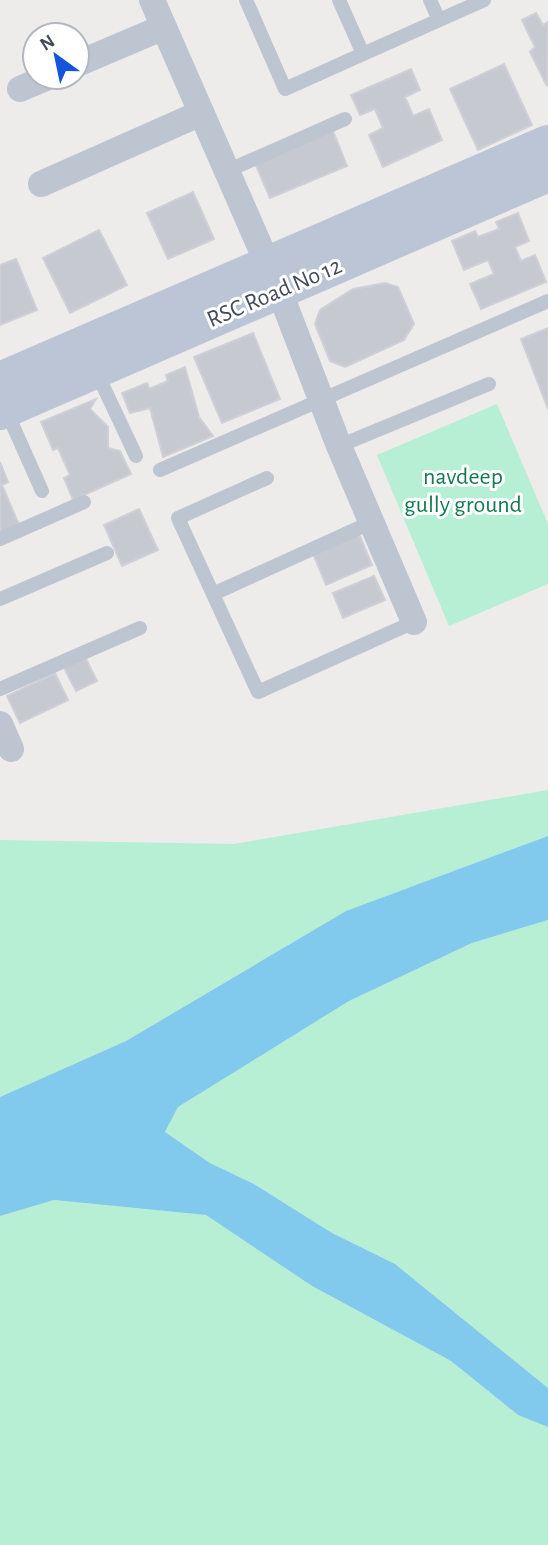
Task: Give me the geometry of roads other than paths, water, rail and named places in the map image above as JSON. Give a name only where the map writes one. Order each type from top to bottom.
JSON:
[{"type":"street","points":[[152,0],[273,277],[414,622]]},
{"type":"street","points":[[91,58],[164,27]]},
{"type":"street","points":[[41,184],[201,113]]},
{"type":"street","points":[[2,400],[273,277],[548,144]]},
{"type":"street","name":"RSC Road No 12","points":[[2,400],[96,370],[273,277],[548,173]]},
{"type":"street","points":[[0,724],[5,751]]},
{"type":"lane","points":[[246,0],[285,89],[484,0]]},
{"type":"lane","points":[[339,0],[363,54]]},
{"type":"lane","points":[[430,0],[439,20]]},
{"type":"lane","points":[[227,171],[345,119]]},
{"type":"lane","points":[[160,470],[548,301]]},
{"type":"lane","points":[[96,370],[136,456]]},
{"type":"lane","points":[[340,446],[489,384]]},
{"type":"lane","points":[[2,400],[42,491]]},
{"type":"lane","points":[[267,478],[178,518],[215,593],[258,692],[414,622]]},
{"type":"lane","points":[[0,539],[84,502]]},
{"type":"lane","points":[[215,593],[372,522]]},
{"type":"lane","points":[[0,599],[107,552]]},
{"type":"lane","points":[[0,689],[140,628]]},
{"type":"water","points":[[548,836],[548,920],[472,943],[349,1001],[178,1107],[165,1132],[210,1163],[254,1184],[332,1233],[395,1264],[548,1388],[548,1427],[518,1415],[451,1361],[312,1286],[206,1215],[54,1200],[0,1216],[0,1097],[126,1041],[346,911]]},
{"type":"park label","name":"navdeep gully ground","points":[[463,490]]}]
